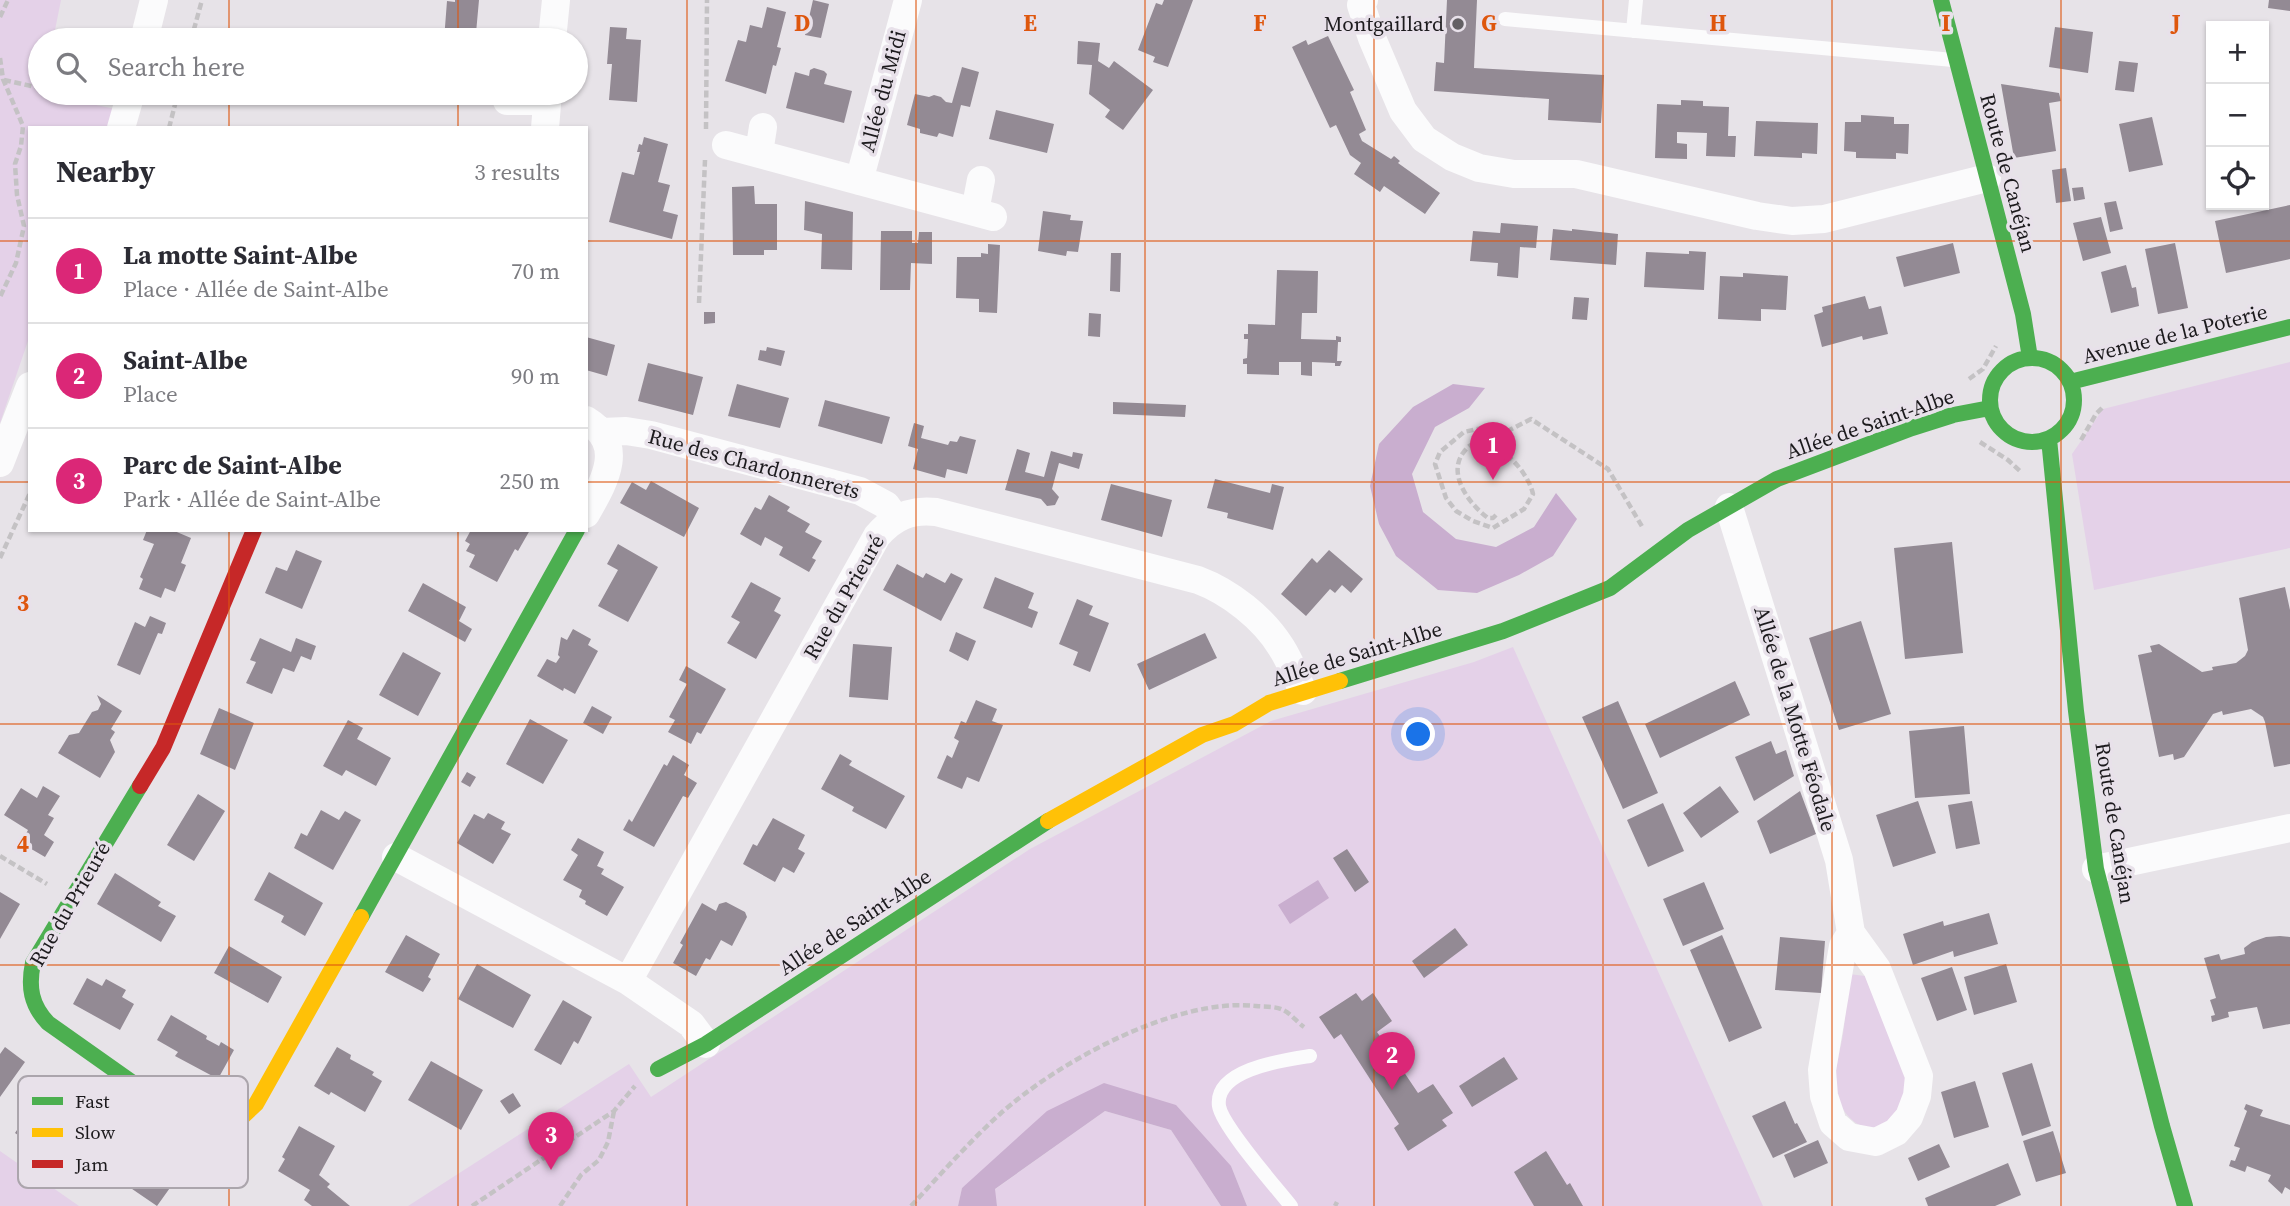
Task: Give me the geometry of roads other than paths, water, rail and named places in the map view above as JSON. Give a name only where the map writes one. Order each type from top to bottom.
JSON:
[{"type":"street","points":[[147,28],[154,0]]},
{"type":"street","points":[[553,28],[556,0]]},
{"type":"street","name":"Allée du Midi","points":[[859,181],[908,0]]},
{"type":"street","name":"Route de Canéjan","points":[[1941,0],[2023,314],[2030,358]]},
{"type":"street","points":[[1357,2],[1403,111],[1424,139],[1452,157],[1479,169],[1514,174],[1576,174],[1757,216],[1792,221],[1824,219],[1987,178]]},
{"type":"street","points":[[122,126],[128,105]]},
{"type":"street","name":"Allée du Midi","points":[[716,141],[761,140],[859,181],[984,214],[981,180]]},
{"type":"street","name":"Avenue de la Poterie","points":[[2070,382],[2290,327]]},
{"type":"street","points":[[2042,359],[2054,364],[2070,382],[2074,408],[2061,432],[2049,439],[2024,442],[2012,438],[1995,420],[1990,408],[1990,394],[1995,380],[2004,369],[2016,361],[2042,359]]},
{"type":"street","points":[[0,463],[28,391]]},
{"type":"street","name":"Allée de Saint-Albe","points":[[658,1069],[706,1044],[1036,828],[1202,736],[1234,724],[1269,703],[1503,631],[1610,588],[1688,530],[1777,479],[1912,428],[1953,415],[1990,408]]},
{"type":"street","points":[[588,510],[608,470],[609,456],[594,426]]},
{"type":"street","name":"Rue des Chardonnerets","points":[[594,426],[651,435],[860,491],[886,505],[896,519]]},
{"type":"street","name":"Route de Canéjan","points":[[2049,439],[2057,541],[2096,869],[2185,1206]]},
{"type":"street","name":"Allée de la Motte Féodale","points":[[1729,507],[1839,860],[1851,933],[1877,969],[1919,1076],[1917,1096],[1909,1117],[1896,1132],[1876,1142],[1849,1137],[1833,1123],[1824,1096],[1822,1070],[1843,946],[1851,933]]},
{"type":"street","name":"Rue du Prieuré","points":[[628,981],[877,536],[896,519],[914,512],[936,512],[1217,587],[1252,614],[1280,646],[1303,691]]},
{"type":"street","name":"Rue du Prieuré","points":[[124,1076],[39,1015],[30,991],[29,979],[33,963],[163,748],[253,532]]},
{"type":"street","name":"Rue du Prieuré","points":[[248,1115],[396,857],[576,532]]},
{"type":"street","points":[[2096,869],[2290,828]]},
{"type":"street","points":[[396,857],[628,981],[691,1024],[706,1044]]},
{"type":"lane","points":[[1633,31],[1636,0]]},
{"type":"lane","points":[[1505,19],[1957,61]]},
{"type":"lane","points":[[1291,1206],[1229,1128],[1218,1103],[1220,1094],[1230,1080],[1251,1069],[1310,1056]]},
{"type":"place","name":"Montgaillard","points":[[1458,24]]},
{"type":"place","name":"La motte Saint-Albe","points":[[1493,480]]},
{"type":"place","name":"Saint-Albe","points":[[1392,1090]]},
{"type":"place","name":"Parc de Saint-Albe","points":[[551,1170]]}]
